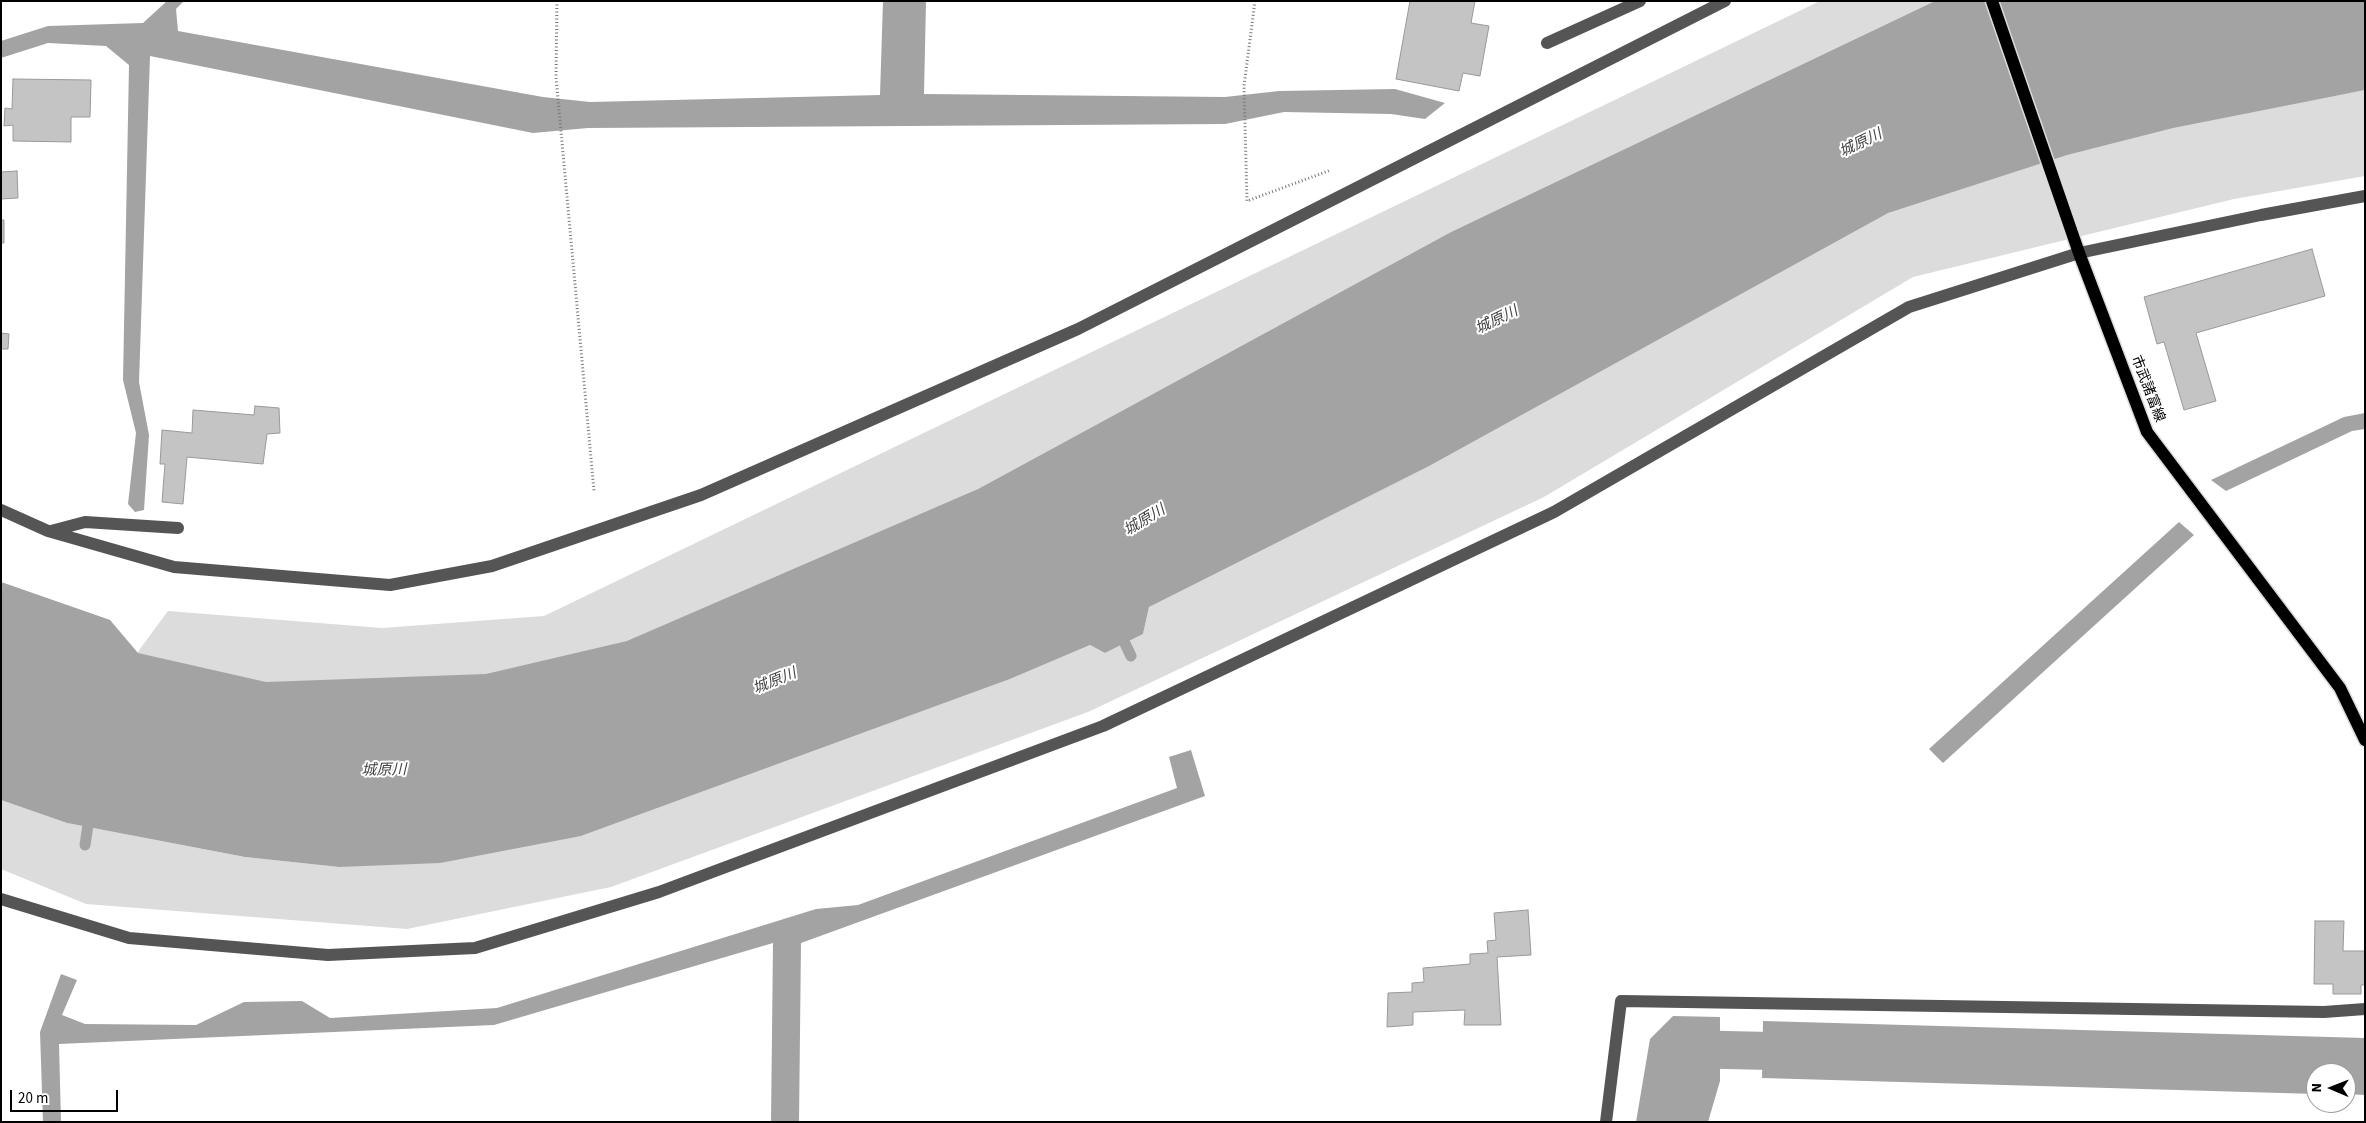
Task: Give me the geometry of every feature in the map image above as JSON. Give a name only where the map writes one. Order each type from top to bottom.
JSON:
[{"type":"main road","name":"市武諸富線","points":[[1992,1],[2078,253],[2147,432],[2340,688],[2365,740]]},
{"type":"street","points":[[1547,43],[1640,1]]},
{"type":"street","points":[[1,510],[48,531],[174,567],[390,585],[492,566],[701,495],[1078,329],[1725,1]]},
{"type":"street","points":[[1,898],[129,938],[328,955],[474,948],[659,892],[1103,726],[1554,512],[1909,307],[2078,253],[2261,214],[2365,196]]},
{"type":"street","points":[[48,531],[85,522],[178,528]]},
{"type":"street","points":[[1606,1122],[1621,1001],[2324,1012],[2365,1009]]},
{"type":"path","points":[[557,1],[556,77],[594,491]]},
{"type":"path","points":[[1255,1],[1244,86],[1247,201],[1340,167]]},
{"type":"shaded area","points":[[1820,1],[1935,1],[1451,232],[978,489],[626,659],[235,718],[1,582],[110,620],[137,653],[168,611],[382,628],[544,616]]},
{"type":"shaded area","points":[[2365,90],[2365,176],[2234,199],[1913,277],[1544,497],[1088,712],[611,887],[407,929],[86,904],[1,869],[1,800],[67,823],[245,857],[339,867],[581,836],[1010,679],[1090,645],[1105,653],[1143,634],[1149,607],[1829,190]]},
{"type":"water","points":[[167,1],[184,1],[176,9],[178,31],[543,97],[590,102],[880,95],[883,1],[926,1],[924,94],[1225,97],[1279,91],[1395,89],[1445,103],[1425,119],[1391,114],[1284,112],[1225,124],[588,128],[533,133],[150,56],[139,382],[149,435],[144,510],[135,512],[128,504],[136,433],[123,380],[129,65],[106,46],[48,43],[1,58],[1,41],[48,26],[143,23]]},
{"type":"water","name":"城原川","points":[[1935,1],[2365,1],[2365,90],[2173,128],[2067,155],[1888,213],[1429,466],[1149,607],[1143,634],[1105,653],[1090,645],[1010,679],[581,836],[440,863],[339,867],[245,857],[67,823],[1,800],[1,582],[110,620],[138,653],[266,682],[486,674],[627,641],[978,489],[1451,232]]},
{"type":"water","points":[[2365,413],[2365,429],[2352,431],[2226,491],[2211,480],[2344,417]]},
{"type":"water","points":[[2179,522],[2194,535],[1943,763],[1929,749]]},
{"type":"water","points":[[1191,750],[1205,796],[801,943],[799,1122],[771,1122],[773,943],[494,1025],[59,1044],[61,1122],[43,1122],[40,1032],[61,974],[77,980],[62,1015],[85,1024],[196,1025],[244,1002],[302,1001],[330,1018],[497,1008],[816,909],[858,905],[1177,788],[1169,757]]},
{"type":"water","points":[[1673,1016],[1720,1017],[1720,1081],[1708,1122],[1636,1122],[1650,1039]]},
{"type":"water","points":[[1763,1021],[2365,1038],[2365,1095],[2356,1095],[2356,1063],[2306,1063],[2306,1094],[1762,1078]]},
{"type":"building","points":[[1410,1],[1475,1],[1471,23],[1489,26],[1480,76],[1463,73],[1459,91],[1396,79]]},
{"type":"building","points":[[13,79],[91,80],[90,117],[71,117],[71,142],[13,141],[13,125],[4,126],[5,108],[12,109]]},
{"type":"building","points":[[17,171],[18,198],[1,199],[1,172]]},
{"type":"building","points":[[1,220],[4,220],[4,243],[1,243]]},
{"type":"building","points":[[2312,249],[2325,296],[2196,333],[2216,401],[2184,410],[2164,342],[2157,344],[2144,297]]},
{"type":"building","points":[[1,333],[9,334],[8,349],[1,349]]},
{"type":"building","points":[[255,406],[279,408],[280,433],[267,434],[263,464],[187,457],[183,504],[162,502],[165,464],[160,464],[162,430],[192,433],[193,410],[254,415]]},
{"type":"building","points":[[1528,910],[1531,955],[1497,957],[1501,1025],[1464,1025],[1465,1010],[1413,1012],[1413,1025],[1387,1027],[1388,993],[1412,992],[1412,983],[1424,982],[1423,968],[1470,964],[1470,954],[1488,953],[1487,941],[1496,940],[1494,913]]},
{"type":"building","points":[[2315,921],[2344,921],[2343,951],[2365,951],[2365,985],[2361,985],[2361,994],[2333,994],[2333,984],[2314,984]]},
{"type":"waterway","points":[[1119,631],[1131,656]]},
{"type":"waterway","points":[[85,845],[90,812]]},
{"type":"waterway","points":[[1671,1122],[1683,1049],[1814,1052]]}]
